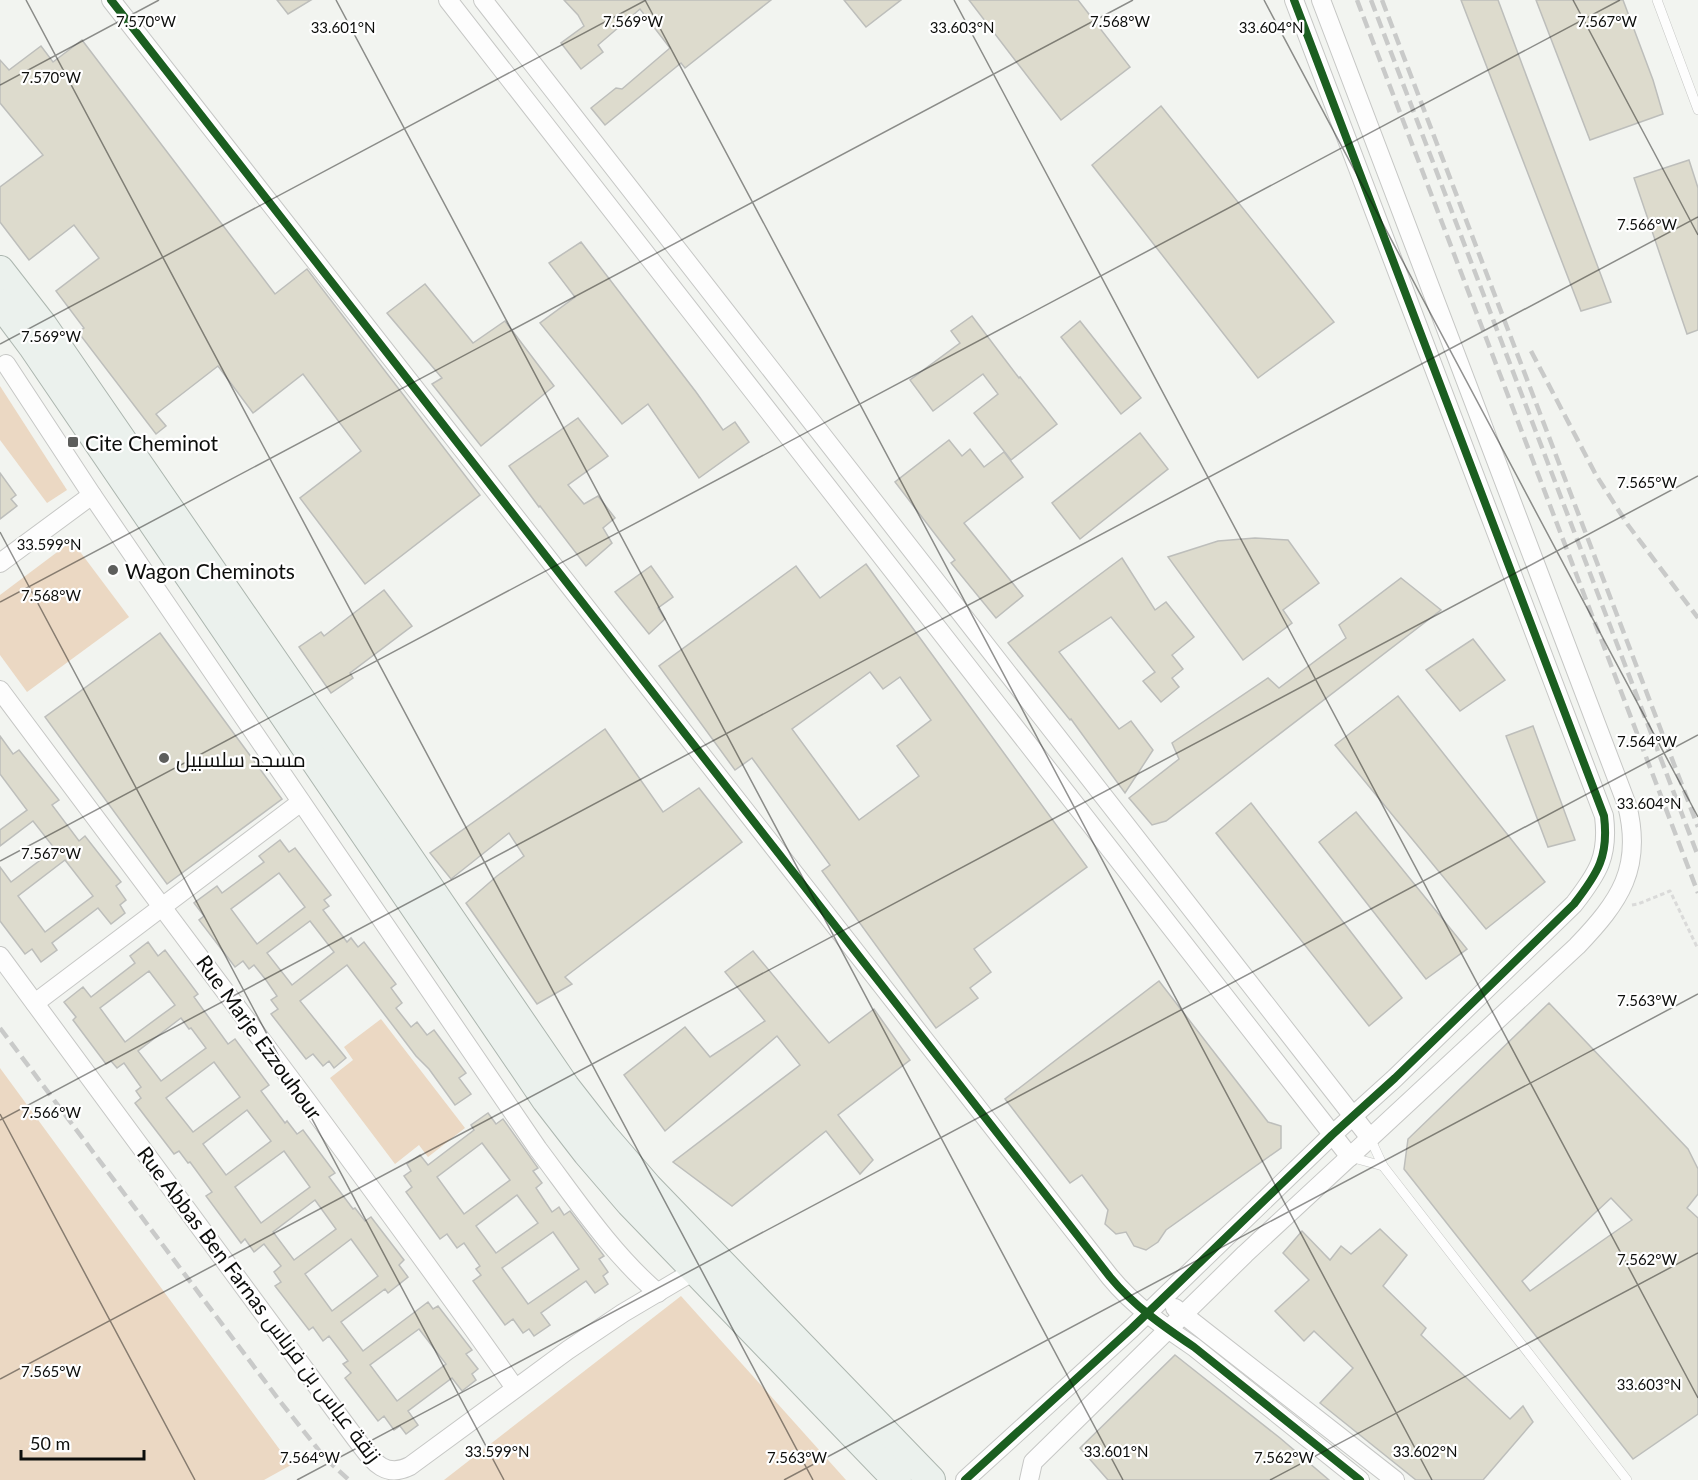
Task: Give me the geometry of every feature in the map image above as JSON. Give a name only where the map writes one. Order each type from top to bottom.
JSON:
[{"type":"main road","points":[[0,270],[48,334],[565,1086],[604,1137],[648,1187],[922,1477]]},
{"type":"main road","points":[[0,303],[33,347],[546,1100],[630,1203],[897,1480]]},
{"type":"street","points":[[111,0],[1117,1285],[1167,1330],[1194,1347],[1360,1480]]},
{"type":"street","points":[[448,0],[1350,1157]]},
{"type":"street","points":[[483,0],[1370,1138]]},
{"type":"street","points":[[965,1480],[1163,1298],[1277,1187],[1403,1071],[1574,904],[1590,882],[1605,850],[1604,816],[1294,0]]},
{"type":"street","points":[[1015,1480],[1031,1471],[1167,1330],[1295,1207],[1594,928],[1616,898],[1631,864],[1632,832],[1627,805],[1321,0]]},
{"type":"street","points":[[33,347],[3,362],[538,1149],[615,1248],[658,1293]]},
{"type":"street","points":[[0,563],[92,495]]},
{"type":"street","points":[[982,686],[1004,669]]},
{"type":"street","name":"Rue Marje Ezzouhour","points":[[0,690],[163,906],[515,1388]]},
{"type":"street","points":[[35,1003],[301,802]]},
{"type":"street","points":[[1590,882],[1616,898]]},
{"type":"street","name":"Rue Abbas Ben Farnas زنقة عباس بن فرناس","points":[[0,956],[356,1439],[378,1465],[392,1471],[404,1470],[597,1330],[694,1271]]},
{"type":"street","points":[[1277,1187],[1295,1207]]},
{"type":"street","points":[[1129,1297],[1163,1298],[1395,1480]]},
{"type":"lane","points":[[1657,0],[1698,110]]},
{"type":"lane","points":[[1370,1138],[1383,1166],[1627,1480]]},
{"type":"lane","points":[[1350,1157],[1383,1166]]},
{"type":"path","points":[[1616,898],[1631,905],[1670,891],[1698,949]]},
{"type":"shaded area","points":[[0,386],[67,490],[47,503],[0,440]]},
{"type":"shaded area","points":[[72,541],[129,617],[27,692],[0,655],[0,595]]},
{"type":"shaded area","points":[[381,1019],[465,1128],[428,1157],[419,1145],[395,1164],[330,1078],[353,1060],[344,1047]]},
{"type":"shaded area","points":[[0,1068],[291,1465],[264,1480],[0,1480]]},
{"type":"shaded area","points":[[681,1296],[846,1480],[444,1480]]},
{"type":"building","points":[[277,0],[311,0],[288,14]]},
{"type":"building","points":[[564,0],[771,0],[685,68],[681,63],[605,125],[591,108],[616,88],[622,89],[670,48],[640,9],[598,45],[603,52],[581,69],[561,43],[584,26],[578,15]]},
{"type":"building","points":[[844,0],[901,0],[866,27]]},
{"type":"building","points":[[969,0],[1078,0],[1130,67],[1061,120]]},
{"type":"building","points":[[1461,0],[1498,0],[1611,302],[1581,311]]},
{"type":"building","points":[[1536,0],[1623,0],[1653,80],[1663,114],[1590,140]]},
{"type":"building","points":[[82,40],[275,294],[307,269],[480,495],[365,584],[300,498],[361,451],[303,374],[253,413],[218,366],[156,414],[166,426],[156,434],[78,332],[84,328],[56,291],[99,258],[74,225],[29,260],[0,222],[0,187],[43,155],[0,103],[0,60],[9,70],[41,46],[53,62]]},
{"type":"building","points":[[1161,106],[1334,322],[1258,378],[1092,165]]},
{"type":"building","points":[[1689,160],[1698,188],[1698,330],[1687,334],[1634,178]]},
{"type":"building","points":[[581,242],[723,430],[735,422],[749,442],[699,478],[648,404],[622,424],[540,323],[575,297],[549,263]]},
{"type":"building","points":[[425,284],[473,343],[505,321],[554,386],[481,446],[432,384],[442,378],[387,313]]},
{"type":"building","points":[[972,316],[1057,424],[1011,460],[974,413],[998,394],[983,374],[933,411],[910,380],[960,343],[951,331]]},
{"type":"building","points":[[1080,321],[1141,398],[1121,414],[1061,337]]},
{"type":"building","points":[[578,418],[608,456],[568,485],[584,504],[598,496],[615,518],[603,528],[612,543],[586,566],[509,466]]},
{"type":"building","points":[[1140,433],[1168,469],[1080,539],[1052,503]]},
{"type":"building","points":[[949,440],[962,456],[970,449],[984,467],[1004,452],[1023,477],[964,523],[1023,596],[996,618],[951,563],[955,560],[895,482]]},
{"type":"building","points":[[0,473],[16,495],[11,499],[17,506],[0,519]]},
{"type":"building","points":[[1255,538],[1288,540],[1319,583],[1283,610],[1292,623],[1243,660],[1168,557],[1218,541]]},
{"type":"building","points":[[1122,558],[1155,610],[1166,602],[1194,637],[1172,655],[1183,669],[1172,678],[1179,687],[1161,702],[1143,681],[1155,672],[1111,617],[1059,652],[1119,729],[1131,721],[1153,750],[1125,793],[1071,719],[1008,643]]},
{"type":"building","points":[[866,564],[1087,867],[974,949],[991,972],[970,988],[978,998],[936,1028],[822,871],[830,865],[752,758],[735,770],[659,666],[796,566],[820,598]],"holes":[[[870,672],[883,689],[900,677],[931,720],[897,746],[919,776],[859,820],[792,729]]]},
{"type":"building","points":[[651,566],[673,597],[658,608],[665,619],[649,634],[615,592]]},
{"type":"building","points":[[1401,578],[1441,610],[1166,821],[1152,825],[1129,798],[1179,759],[1172,743],[1268,678],[1279,688],[1346,638],[1339,625]]},
{"type":"building","points":[[384,590],[412,626],[350,673],[353,678],[331,693],[299,647],[321,632],[324,636]]},
{"type":"building","name":"مسجد سلسبيل","points":[[160,633],[282,799],[167,884],[45,717]]},
{"type":"building","points":[[1473,639],[1505,680],[1460,711],[1426,670]]},
{"type":"building","points":[[1398,696],[1545,882],[1486,929],[1335,745]]},
{"type":"building","points":[[1533,726],[1575,840],[1548,847],[1506,736]]},
{"type":"building","points":[[605,729],[663,812],[699,788],[742,842],[565,977],[572,984],[537,1004],[466,903],[524,856],[509,833],[451,879],[430,853]]},
{"type":"building","points":[[0,736],[13,754],[19,750],[59,800],[52,805],[79,841],[85,836],[121,882],[116,886],[126,900],[120,905],[125,913],[111,924],[98,908],[52,943],[57,950],[41,962],[32,949],[25,954],[0,921],[0,867],[11,882],[55,849],[33,821],[0,846],[0,830],[27,810],[0,774]],"holes":[[[65,860],[93,896],[45,932],[18,896]]]},
{"type":"building","points":[[1251,803],[1402,998],[1369,1026],[1216,833]]},
{"type":"building","points":[[1356,812],[1467,949],[1426,979],[1319,842]]},
{"type":"building","points":[[280,840],[289,852],[295,848],[331,895],[324,900],[329,906],[323,910],[347,942],[351,938],[358,947],[364,942],[396,984],[391,988],[402,1003],[396,1008],[411,1027],[417,1022],[427,1035],[434,1030],[466,1073],[459,1078],[471,1094],[455,1105],[347,965],[300,1001],[346,1058],[334,1068],[329,1061],[323,1066],[313,1054],[306,1059],[271,1014],[278,1009],[271,1000],[277,996],[266,980],[254,965],[249,969],[243,961],[235,967],[199,920],[204,916],[194,903],[217,886],[222,893],[264,862],[259,856]],"holes":[[[279,873],[305,907],[257,944],[231,909]],[[310,921],[334,952],[292,985],[267,953]]]},
{"type":"building","points":[[148,942],[158,956],[165,950],[198,994],[194,997],[228,1044],[235,1039],[269,1085],[261,1091],[285,1123],[287,1121],[297,1134],[303,1130],[335,1173],[329,1177],[353,1209],[355,1208],[365,1221],[371,1217],[404,1260],[399,1265],[408,1277],[388,1293],[385,1289],[341,1322],[363,1351],[428,1302],[433,1309],[438,1306],[472,1350],[466,1354],[478,1369],[472,1374],[476,1380],[462,1391],[452,1378],[408,1411],[418,1425],[406,1434],[400,1426],[394,1430],[384,1416],[378,1421],[345,1378],[351,1373],[343,1364],[348,1361],[339,1349],[329,1336],[323,1341],[313,1327],[309,1330],[275,1286],[281,1282],[274,1272],[281,1266],[264,1244],[254,1252],[245,1239],[241,1243],[206,1196],[212,1192],[190,1162],[188,1163],[179,1151],[174,1154],[135,1103],[141,1098],[136,1091],[141,1087],[124,1063],[117,1068],[111,1061],[106,1064],[73,1020],[76,1017],[64,1002],[83,987],[91,997],[135,963],[130,956]],"holes":[[[149,971],[175,1005],[125,1042],[100,1008]],[[181,1018],[206,1048],[161,1081],[138,1051]],[[214,1062],[240,1097],[193,1132],[166,1098]],[[247,1110],[271,1141],[226,1175],[203,1144]],[[284,1151],[310,1187],[261,1223],[235,1187]],[[315,1200],[336,1229],[294,1260],[273,1232]],[[351,1239],[378,1276],[332,1311],[305,1274]],[[419,1329],[446,1364],[397,1401],[370,1365]]]},
{"type":"building","points":[[753,951],[829,1043],[874,1009],[910,1060],[838,1115],[873,1160],[860,1174],[826,1131],[732,1206],[673,1162],[800,1065],[777,1036],[665,1131],[624,1075],[685,1027],[710,1057],[765,1021],[725,972]]},
{"type":"building","points":[[1159,981],[1268,1122],[1281,1126],[1281,1148],[1166,1230],[1158,1242],[1146,1250],[1134,1246],[1126,1232],[1116,1234],[1105,1224],[1108,1210],[1082,1175],[1070,1183],[1005,1099]]},
{"type":"building","points":[[1549,1003],[1688,1149],[1698,1169],[1698,1194],[1687,1208],[1698,1218],[1698,1414],[1633,1459],[1404,1169],[1408,1139]],"holes":[[[1611,1198],[1632,1220],[1530,1291],[1522,1281]]]},
{"type":"building","points":[[488,1113],[496,1124],[503,1119],[538,1168],[533,1171],[542,1183],[536,1188],[552,1212],[559,1207],[564,1215],[570,1211],[604,1256],[599,1259],[608,1272],[603,1276],[608,1284],[595,1293],[586,1281],[541,1313],[550,1325],[534,1336],[529,1329],[523,1333],[513,1319],[505,1325],[473,1281],[481,1275],[476,1269],[480,1266],[464,1243],[457,1248],[447,1234],[440,1239],[406,1192],[412,1187],[404,1176],[411,1171],[407,1164],[420,1155],[428,1165],[474,1130],[471,1125]],"holes":[[[482,1143],[510,1180],[464,1214],[437,1177]],[[517,1195],[538,1223],[496,1253],[476,1226]],[[553,1232],[579,1269],[528,1304],[502,1268]]]},
{"type":"building","points":[[1380,1229],[1407,1255],[1383,1286],[1426,1328],[1421,1335],[1510,1419],[1523,1406],[1533,1422],[1483,1480],[1416,1480],[1320,1403],[1353,1368],[1314,1331],[1304,1341],[1275,1311],[1309,1280],[1283,1253],[1302,1231],[1330,1260],[1341,1246],[1351,1254]]},
{"type":"building","points":[[1175,1355],[1329,1480],[1108,1480],[1080,1448]]},
{"type":"railway","points":[[1357,0],[1698,893]]},
{"type":"railway","points":[[1371,0],[1698,856]]},
{"type":"railway","points":[[1382,0],[1698,827]]},
{"type":"railway","points":[[1531,351],[1596,475],[1628,525],[1698,618]]},
{"type":"railway","points":[[0,1028],[279,1400],[325,1458],[349,1480]]},
{"type":"cycle path","points":[[111,0],[1110,1277],[1149,1315],[1194,1347],[1360,1480]]},
{"type":"cycle path","points":[[965,1480],[1132,1328],[1574,904],[1590,883],[1603,853],[1604,816],[1294,0]]},
{"type":"place","name":"Cite Cheminot","points":[[73,442]]},
{"type":"place","name":"Wagon Cheminots","points":[[113,570]]},
{"type":"place","name":"مسجد سلسبيل","points":[[164,758]]}]
